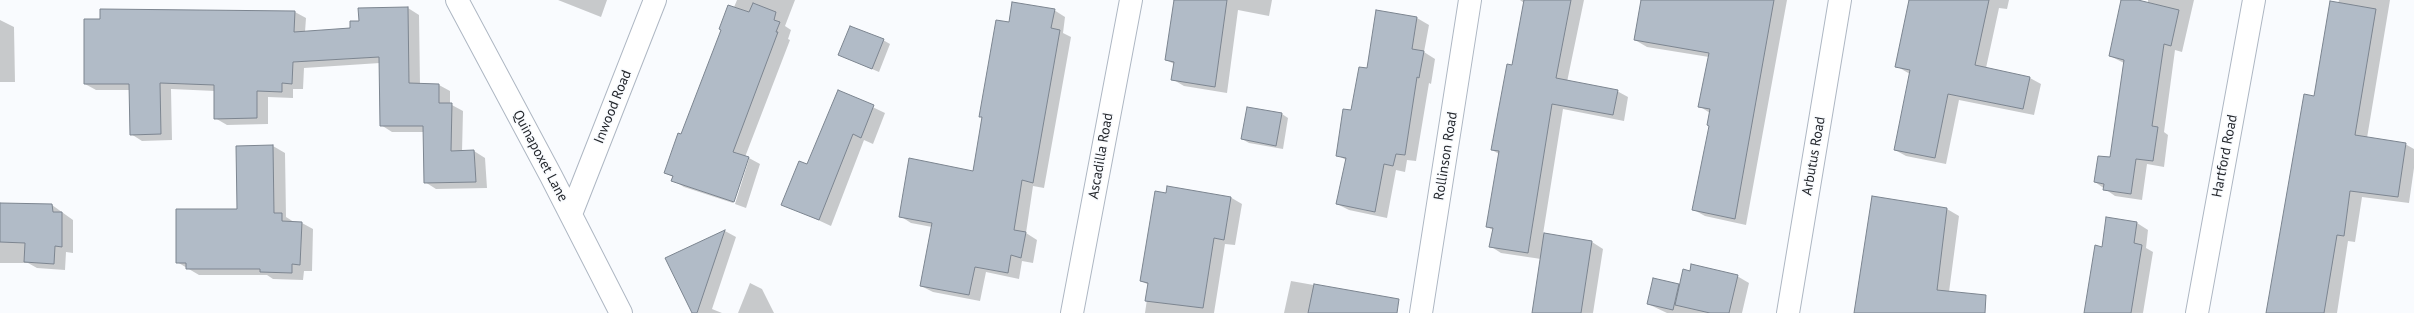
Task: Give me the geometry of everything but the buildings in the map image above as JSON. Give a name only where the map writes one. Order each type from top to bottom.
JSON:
[{"type":"street","name":"Quinapoxet Lane","points":[[457,0],[571,214],[621,313]]},
{"type":"street","name":"Inwood Road","points":[[571,214],[656,0]]},
{"type":"street","name":"Ascadilla Road","points":[[1072,313],[1131,0]]},
{"type":"street","name":"Rollinson Road","points":[[1421,313],[1470,0]]},
{"type":"street","name":"Arbutus Road","points":[[1788,313],[1840,0]]},
{"type":"street","name":"Hartford Road","points":[[2197,313],[2254,0]]}]
